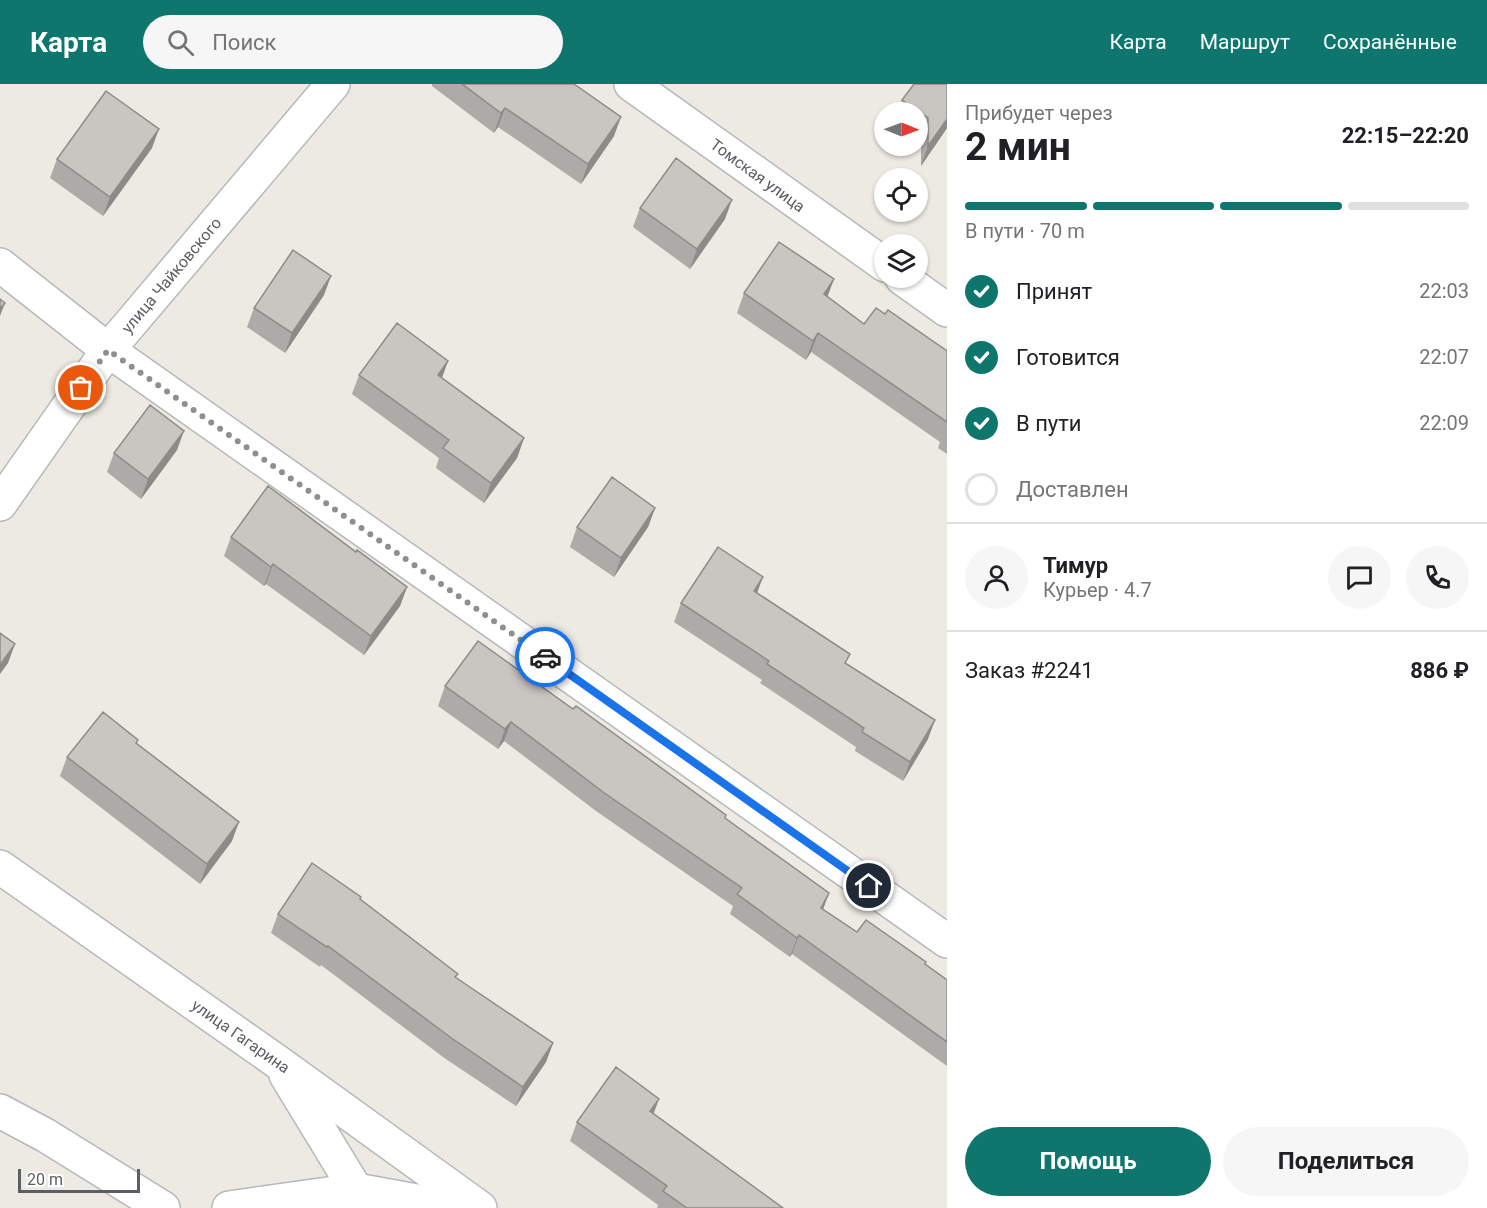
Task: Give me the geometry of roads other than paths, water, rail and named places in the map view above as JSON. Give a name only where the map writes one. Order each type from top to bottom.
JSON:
[{"type":"street","name":"улица Чайковского","points":[[0,504],[108,350],[333,84]]},
{"type":"street","name":"Томская улица","points":[[631,84],[874,257]]},
{"type":"street","points":[[0,265],[108,350],[947,941]]},
{"type":"street","points":[[916,288],[947,310]]},
{"type":"street","name":"улица Гагарина","points":[[0,867],[480,1208]]},
{"type":"street","points":[[279,1063],[357,1199]]},
{"type":"street","points":[[0,1111],[45,1135],[163,1208]]},
{"type":"street","points":[[230,1208],[357,1199],[455,1208]]}]
